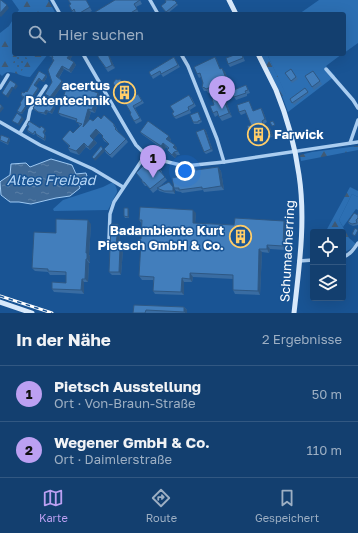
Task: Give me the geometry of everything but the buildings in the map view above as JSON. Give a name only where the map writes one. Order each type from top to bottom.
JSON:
[{"type":"main road","points":[[228,0],[235,12]]},
{"type":"main road","name":"Schumacherring","points":[[259,56],[276,90],[285,114],[300,176],[302,233],[294,313]]},
{"type":"main road","points":[[0,302],[32,313]]},
{"type":"street","points":[[52,0],[59,12]]},
{"type":"street","points":[[150,0],[157,12]]},
{"type":"street","points":[[84,56],[131,138],[146,154],[155,159],[185,166],[224,162],[358,142]]},
{"type":"street","points":[[182,56],[188,66],[217,139],[224,162]]},
{"type":"street","points":[[326,70],[353,100],[358,108]]},
{"type":"street","points":[[0,88],[8,75]]},
{"type":"street","points":[[20,133],[28,120],[30,110],[46,86]]},
{"type":"street","points":[[350,143],[358,120]]},
{"type":"street","points":[[0,122],[40,145],[93,169],[123,187]]},
{"type":"street","points":[[109,239],[110,218],[114,202],[146,154]]},
{"type":"street","points":[[346,255],[350,253],[358,243]]},
{"type":"street","points":[[300,261],[310,260]]},
{"type":"green space","points":[[12,0],[48,0],[55,12],[18,12],[19,10]]},
{"type":"green space","points":[[319,0],[358,0],[358,43],[346,52],[346,12],[302,12]]},
{"type":"green space","points":[[12,21],[12,56],[46,56],[30,77],[11,72],[6,72],[2,76],[0,74],[0,33],[9,26]]},
{"type":"green space","points":[[17,56],[24,56],[29,59],[21,72],[11,66]]},
{"type":"green space","points":[[261,56],[268,56],[287,96],[282,96]]},
{"type":"green space","points":[[268,56],[339,56],[326,66],[335,76],[288,112],[282,96],[286,95]]},
{"type":"green space","points":[[358,146],[358,150],[301,161],[300,155]]},
{"type":"green space","points":[[111,183],[116,186],[117,192],[108,210],[54,211],[53,209],[63,200]]},
{"type":"green space","points":[[350,187],[358,191],[358,197],[352,194],[339,220],[344,229],[327,229]]},
{"type":"green space","points":[[352,194],[358,197],[358,210],[356,209],[343,227],[339,220]]},
{"type":"green space","points":[[346,233],[349,238],[356,244],[346,252]]},
{"type":"water","name":"Altes Freibad","points":[[51,159],[72,165],[76,174],[86,173],[87,176],[78,181],[80,188],[70,196],[31,204],[10,202],[1,195],[0,182],[10,175],[11,164],[26,163],[30,167]]},
{"type":"railway","points":[[0,296],[52,313]]},
{"type":"place","name":"acertus Datentechnik","points":[[125,92]]},
{"type":"place","name":"Wegener GmbH & Co.","points":[[222,109]]},
{"type":"place","name":"Farwick","points":[[259,134]]},
{"type":"place","name":"Pietsch Ausstellung","points":[[153,178]]},
{"type":"place","name":"Badambiente Kurt Pietsch GmbH & Co.","points":[[240,237]]}]
